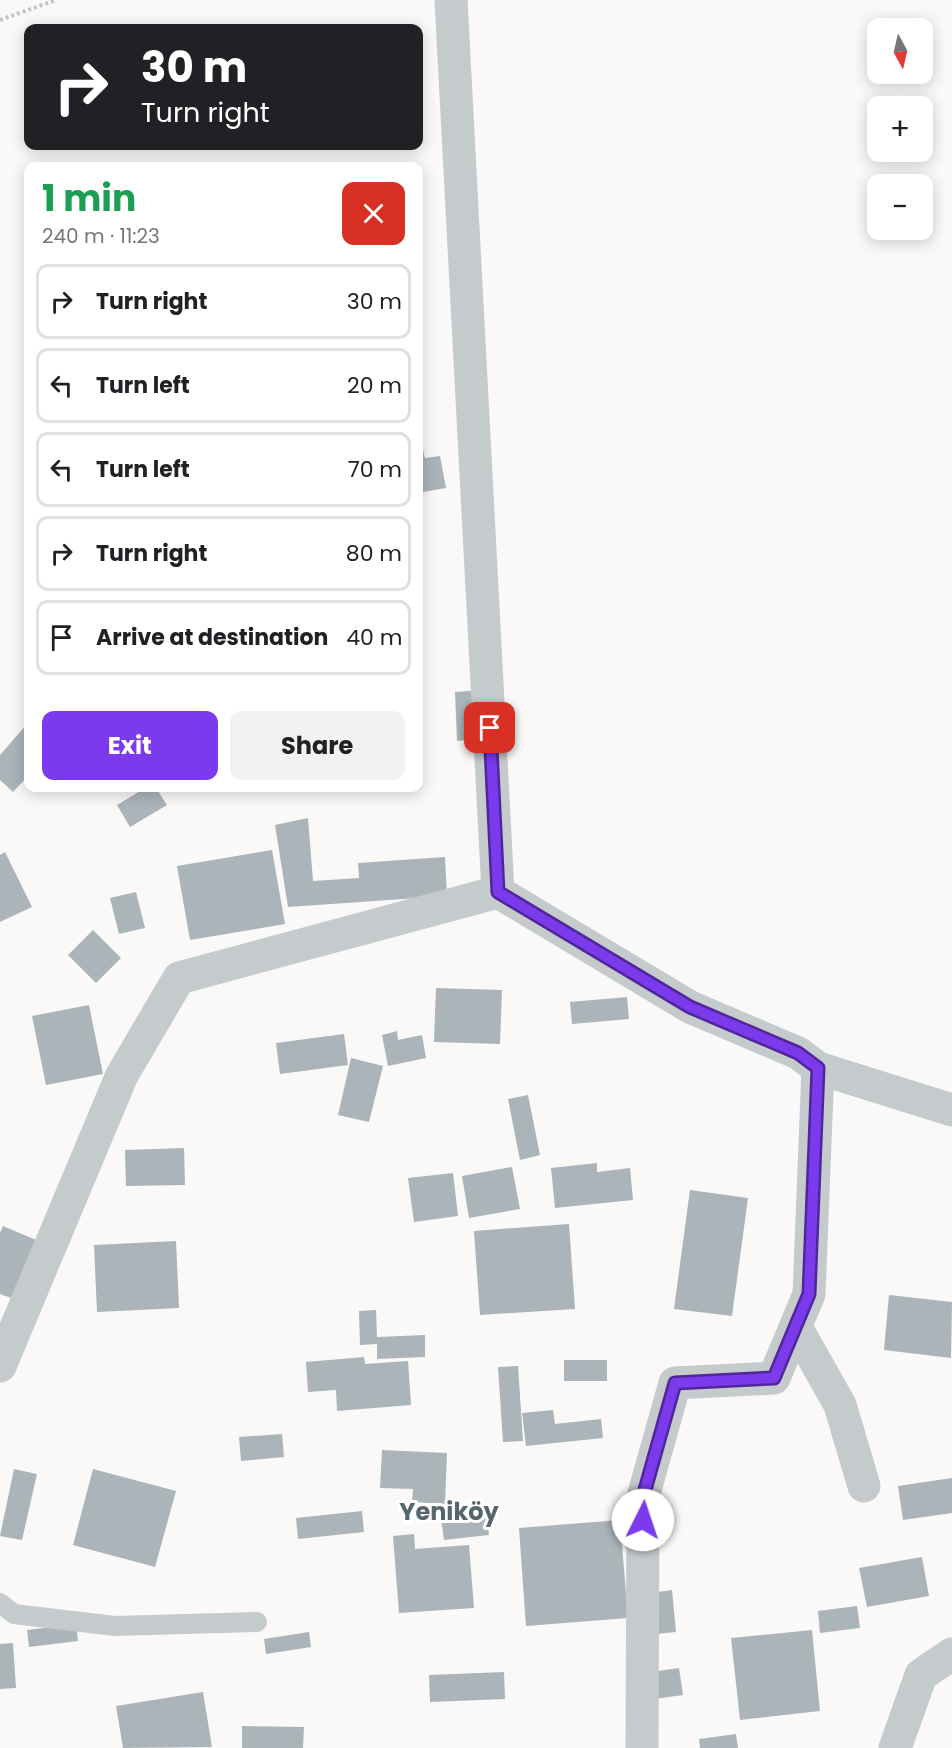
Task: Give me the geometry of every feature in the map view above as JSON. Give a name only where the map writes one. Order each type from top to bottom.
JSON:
[{"type":"street","points":[[451,0],[498,892]]},
{"type":"street","points":[[0,1366],[122,1075],[179,978],[498,892],[690,1007],[798,1053],[818,1068],[952,1110]]},
{"type":"street","points":[[642,1748],[643,1497],[675,1383],[774,1378],[796,1327],[809,1294],[818,1068]]},
{"type":"street","points":[[796,1327],[840,1405],[864,1486]]},
{"type":"street","points":[[895,1748],[921,1676],[952,1654]]},
{"type":"lane","points":[[0,1603],[14,1614],[115,1626],[257,1622]]},
{"type":"path","points":[[0,20],[56,0]]},
{"type":"building","points":[[423,450],[425,458],[440,456],[446,488],[423,492]]},
{"type":"building","points":[[480,690],[482,738],[457,741],[455,692]]},
{"type":"building","points":[[24,728],[24,780],[13,792],[0,780],[0,755]]},
{"type":"building","points":[[138,792],[159,792],[167,805],[130,827],[117,805]]},
{"type":"building","points":[[308,818],[313,881],[359,878],[358,863],[445,857],[447,896],[288,907],[275,825]]},
{"type":"building","points":[[272,850],[285,924],[190,940],[177,866]]},
{"type":"building","points":[[5,852],[32,907],[0,922],[0,855]]},
{"type":"building","points":[[136,892],[145,928],[119,934],[110,898]]},
{"type":"building","points":[[93,930],[121,958],[96,983],[68,955]]},
{"type":"building","points":[[436,988],[502,990],[500,1044],[434,1042]]},
{"type":"building","points":[[627,997],[629,1019],[572,1024],[570,1002]]},
{"type":"building","points":[[89,1005],[103,1074],[46,1085],[32,1016]]},
{"type":"building","points":[[397,1031],[398,1040],[422,1035],[426,1058],[388,1066],[382,1035]]},
{"type":"building","points":[[344,1034],[348,1065],[280,1074],[276,1043]]},
{"type":"building","points":[[351,1058],[383,1066],[369,1122],[338,1115]]},
{"type":"building","points":[[528,1095],[540,1155],[520,1160],[508,1099]]},
{"type":"building","points":[[184,1148],[185,1185],[126,1186],[125,1150]]},
{"type":"building","points":[[597,1163],[597,1172],[630,1168],[633,1200],[555,1208],[551,1168]]},
{"type":"building","points":[[512,1167],[520,1209],[469,1218],[462,1176]]},
{"type":"building","points":[[453,1173],[458,1216],[414,1222],[408,1178]]},
{"type":"building","points":[[690,1190],[748,1198],[732,1316],[674,1309]]},
{"type":"building","points":[[569,1224],[575,1309],[480,1315],[474,1231]]},
{"type":"building","points":[[3,1226],[36,1240],[11,1298],[0,1294],[0,1233]]},
{"type":"building","points":[[176,1241],[179,1308],[97,1312],[94,1245]]},
{"type":"building","points":[[889,1295],[952,1302],[951,1358],[884,1350]]},
{"type":"building","points":[[376,1310],[377,1337],[425,1335],[425,1357],[377,1359],[377,1344],[360,1345],[359,1311]]},
{"type":"building","points":[[364,1357],[365,1364],[408,1361],[411,1405],[337,1411],[336,1390],[308,1392],[306,1362]]},
{"type":"building","points":[[564,1360],[607,1360],[607,1381],[564,1381]]},
{"type":"building","points":[[518,1366],[523,1441],[503,1442],[498,1367]]},
{"type":"building","points":[[553,1410],[555,1424],[601,1419],[603,1438],[526,1446],[522,1413]]},
{"type":"building","points":[[282,1434],[284,1457],[241,1461],[239,1437]]},
{"type":"building","points":[[382,1450],[447,1453],[445,1504],[412,1502],[413,1489],[380,1488]]},
{"type":"building","points":[[14,1469],[37,1474],[22,1540],[0,1536]]},
{"type":"building","points":[[93,1469],[176,1491],[155,1567],[73,1545]]},
{"type":"building","points":[[952,1478],[952,1513],[903,1520],[898,1486]]},
{"type":"building","points":[[485,1504],[489,1535],[444,1540],[440,1510]]},
{"type":"building","points":[[362,1511],[364,1532],[298,1539],[296,1518]]},
{"type":"building","points":[[620,1520],[628,1618],[526,1626],[519,1528]]},
{"type":"building","points":[[414,1534],[415,1549],[469,1545],[474,1608],[399,1613],[393,1536]]},
{"type":"building","points":[[922,1557],[929,1596],[867,1607],[859,1568]]},
{"type":"building","points":[[672,1590],[676,1632],[655,1634],[650,1593]]},
{"type":"building","points":[[857,1606],[860,1628],[820,1633],[818,1611]]},
{"type":"building","points":[[76,1624],[78,1641],[29,1647],[27,1630]]},
{"type":"building","points":[[812,1630],[820,1711],[740,1720],[731,1638]]},
{"type":"building","points":[[309,1632],[311,1647],[266,1654],[264,1639]]},
{"type":"building","points":[[13,1643],[16,1688],[0,1689],[0,1644]]},
{"type":"building","points":[[679,1668],[683,1695],[654,1699],[650,1672]]},
{"type":"building","points":[[504,1672],[505,1699],[430,1702],[429,1675]]},
{"type":"building","points":[[203,1692],[212,1747],[123,1748],[116,1706]]},
{"type":"building","points":[[242,1726],[304,1727],[303,1748],[242,1748]]},
{"type":"building","points":[[736,1734],[738,1748],[700,1748],[699,1739]]},
{"type":"district","name":"Yeniköy","points":[[449,1512]]},
{"type":"route","points":[[490,728],[498,892],[690,1007],[798,1053],[818,1068],[809,1294],[774,1378],[675,1383],[643,1497],[643,1520]]}]
